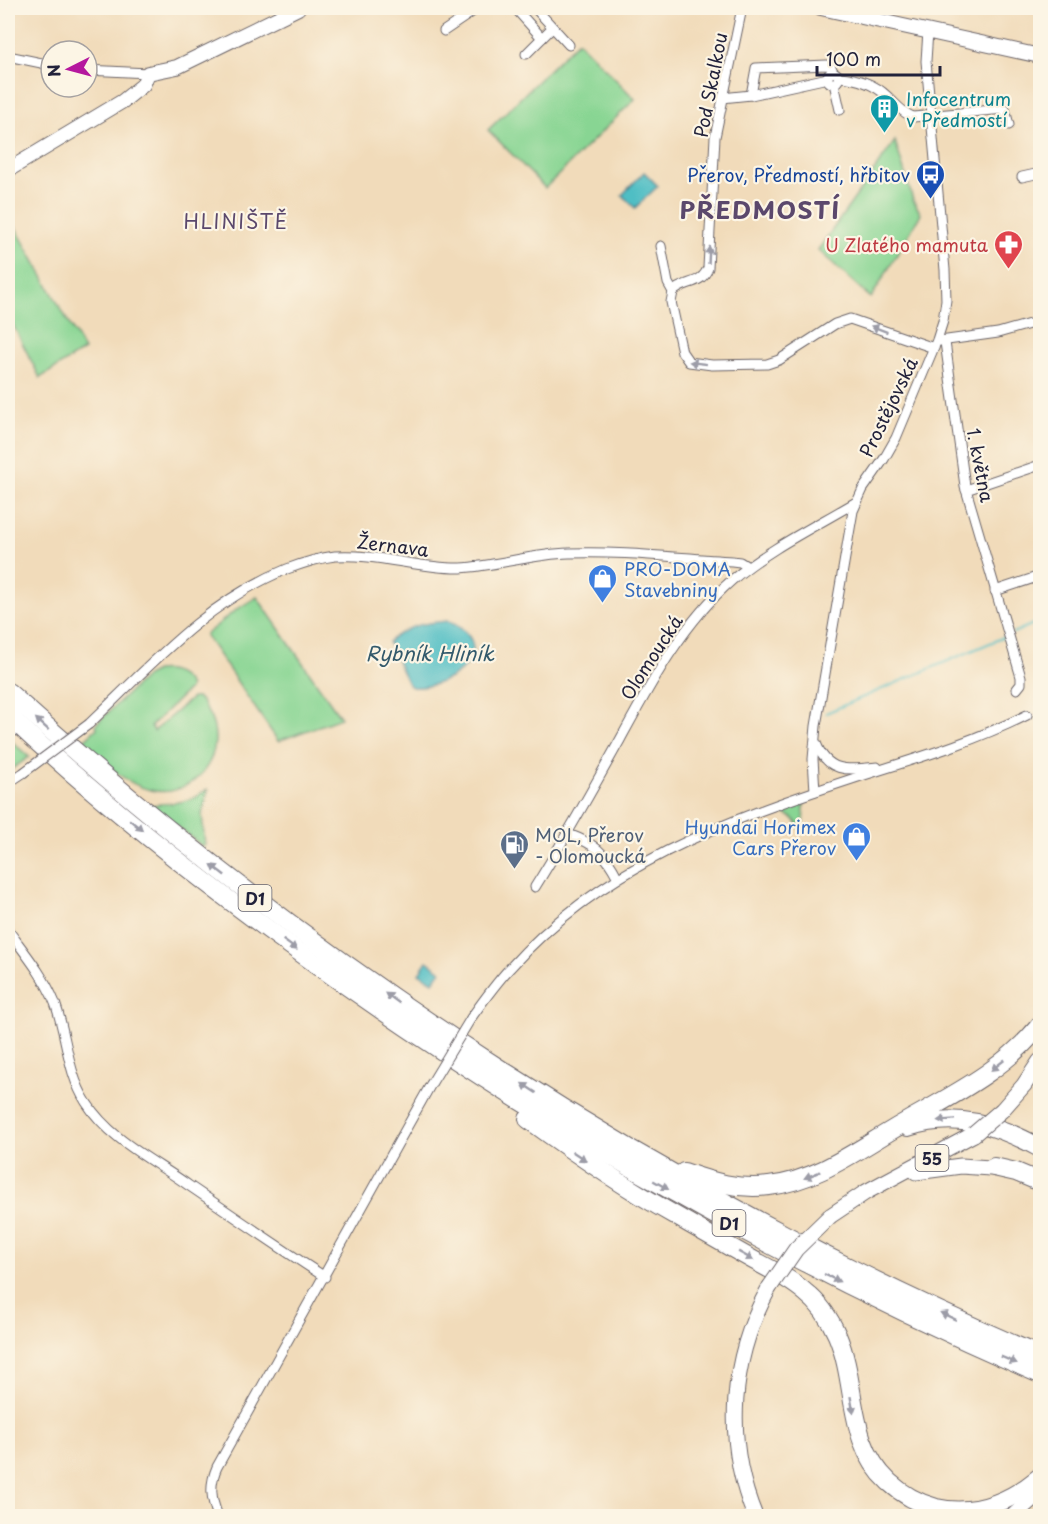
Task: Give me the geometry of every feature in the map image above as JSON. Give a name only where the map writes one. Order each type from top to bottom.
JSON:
[{"type":"highway","name":"D1","points":[[8,692],[78,755],[169,831],[311,940],[441,1031],[556,1106],[632,1152],[832,1260],[955,1320],[1041,1356]]},
{"type":"highway","name":"D1","points":[[8,715],[90,789],[221,895],[432,1045],[558,1125],[705,1211],[833,1278],[947,1333],[1041,1374]]},
{"type":"highway","points":[[861,1149],[988,1072],[1021,1046],[1041,1025]]},
{"type":"highway","points":[[432,1045],[517,1112],[609,1176],[775,1272],[811,1298],[825,1314],[837,1335],[845,1361],[857,1427],[863,1446],[879,1472],[903,1493],[922,1503],[942,1509],[975,1510],[1040,1488]]},
{"type":"highway","points":[[632,1152],[715,1182],[757,1187],[807,1177],[911,1126],[948,1119],[986,1124],[1041,1148]]},
{"type":"highway","points":[[994,1167],[1041,1182]]},
{"type":"main road","points":[[8,170],[123,100],[143,85],[148,73],[177,67],[298,8]]},
{"type":"main road","points":[[821,8],[1041,56]]},
{"type":"main road","name":"55","points":[[754,1516],[737,1453],[736,1392],[741,1358],[748,1334],[769,1288],[796,1249],[830,1216],[860,1196],[974,1134],[1002,1110],[1041,1062]]},
{"type":"main road","name":"55","points":[[890,1180],[943,1167],[972,1166],[994,1167],[1041,1177]]},
{"type":"main road","points":[[1013,1516],[1040,1488]]},
{"type":"street","points":[[444,31],[477,8]]},
{"type":"street","points":[[515,8],[542,38]]},
{"type":"street","points":[[535,8],[569,45]]},
{"type":"street","name":"Pod Skalkou","points":[[673,292],[676,288],[701,279],[708,268],[714,148],[722,98],[742,8]]},
{"type":"street","points":[[526,54],[552,28]]},
{"type":"street","name":"Prostějovská","points":[[815,791],[814,740],[849,531],[856,502],[893,444],[939,343],[943,321],[946,290],[926,57],[928,31]]},
{"type":"street","points":[[8,56],[39,62]]},
{"type":"street","points":[[751,95],[756,68],[827,65],[830,66],[840,110]]},
{"type":"street","points":[[99,71],[148,73]]},
{"type":"street","points":[[722,98],[751,95],[833,78],[856,79],[873,86],[910,116],[919,118],[1005,109],[1009,125]]},
{"type":"street","points":[[1022,177],[1041,173]]},
{"type":"street","points":[[661,246],[668,284],[673,292],[671,302],[682,352],[686,360],[692,364],[767,364],[779,360],[835,324],[850,319],[939,343],[998,333],[1041,321]]},
{"type":"street","name":"1. května","points":[[939,343],[966,490],[1021,677],[1021,684],[1017,690]]},
{"type":"street","points":[[966,490],[1041,465]]},
{"type":"street","name":"Olomoucká","points":[[535,887],[568,834],[666,657],[708,604],[748,567],[782,544],[856,502]]},
{"type":"street","name":"Žernava","points":[[8,783],[89,724],[190,627],[224,602],[272,575],[314,560],[333,556],[354,556],[458,568],[539,555],[582,552],[732,561],[748,567]]},
{"type":"street","points":[[996,591],[1041,576]]},
{"type":"street","points":[[218,1516],[211,1493],[212,1480],[217,1467],[431,1084],[471,1018],[499,981],[536,941],[576,906],[618,878],[690,839],[815,791],[980,736],[1027,715]]},
{"type":"street","points":[[814,740],[823,757],[840,769],[854,770],[897,765]]},
{"type":"street","points":[[568,834],[591,843],[600,850],[618,878]]},
{"type":"street","points":[[8,930],[50,992],[75,1078],[86,1102],[106,1128],[235,1219],[325,1276]]},
{"type":"green space","points":[[578,41],[635,99],[545,188],[488,130]]},
{"type":"green space","points":[[895,141],[913,200],[921,214],[871,298],[818,250]]},
{"type":"green space","points":[[8,214],[84,350],[40,378],[8,315]]},
{"type":"green space","points":[[257,597],[341,718],[278,741],[205,635],[237,609]]},
{"type":"green space","points":[[156,671],[176,673],[190,686],[151,726],[154,731],[192,698],[198,698],[201,701],[214,726],[215,742],[212,756],[205,770],[181,788],[166,791],[150,790],[131,782],[113,770],[82,742],[97,728],[96,724],[146,676]]},
{"type":"green space","points":[[8,738],[29,757],[8,772]]},
{"type":"green space","points":[[207,789],[202,815],[205,845],[203,847],[151,805],[187,800]]},
{"type":"green space","points":[[804,804],[803,831],[793,818],[781,812]]},
{"type":"water","points":[[644,172],[658,186],[635,208],[622,195]]},
{"type":"water","name":"Rybník Hliník","points":[[448,621],[465,632],[472,643],[472,655],[466,665],[455,675],[442,682],[412,687],[408,684],[388,642],[416,626]]},
{"type":"water","points":[[427,961],[441,971],[433,982],[419,973]]},
{"type":"waterway","points":[[1013,633],[1040,621]]},
{"type":"waterway","points":[[826,713],[1004,637]]},
{"type":"place","name":"Infocentrum v Předmostí","points":[[885,134]]},
{"type":"place","name":"Přerov, Předmostí, hřbitov","points":[[931,200]]},
{"type":"place","name":"U Zlatého mamuta","points":[[1009,270]]},
{"type":"place","name":"PRO-DOMA Stavebniny","points":[[603,604]]},
{"type":"place","name":"Hyundai Horimex Cars Přerov","points":[[857,862]]},
{"type":"place","name":"MOL, Přerov - Olomoucká","points":[[514,870]]},
{"type":"district","name":"PŘEDMOSTÍ","points":[[760,209]]},
{"type":"district","name":"HLINIŠTĚ","points":[[236,221]]}]
